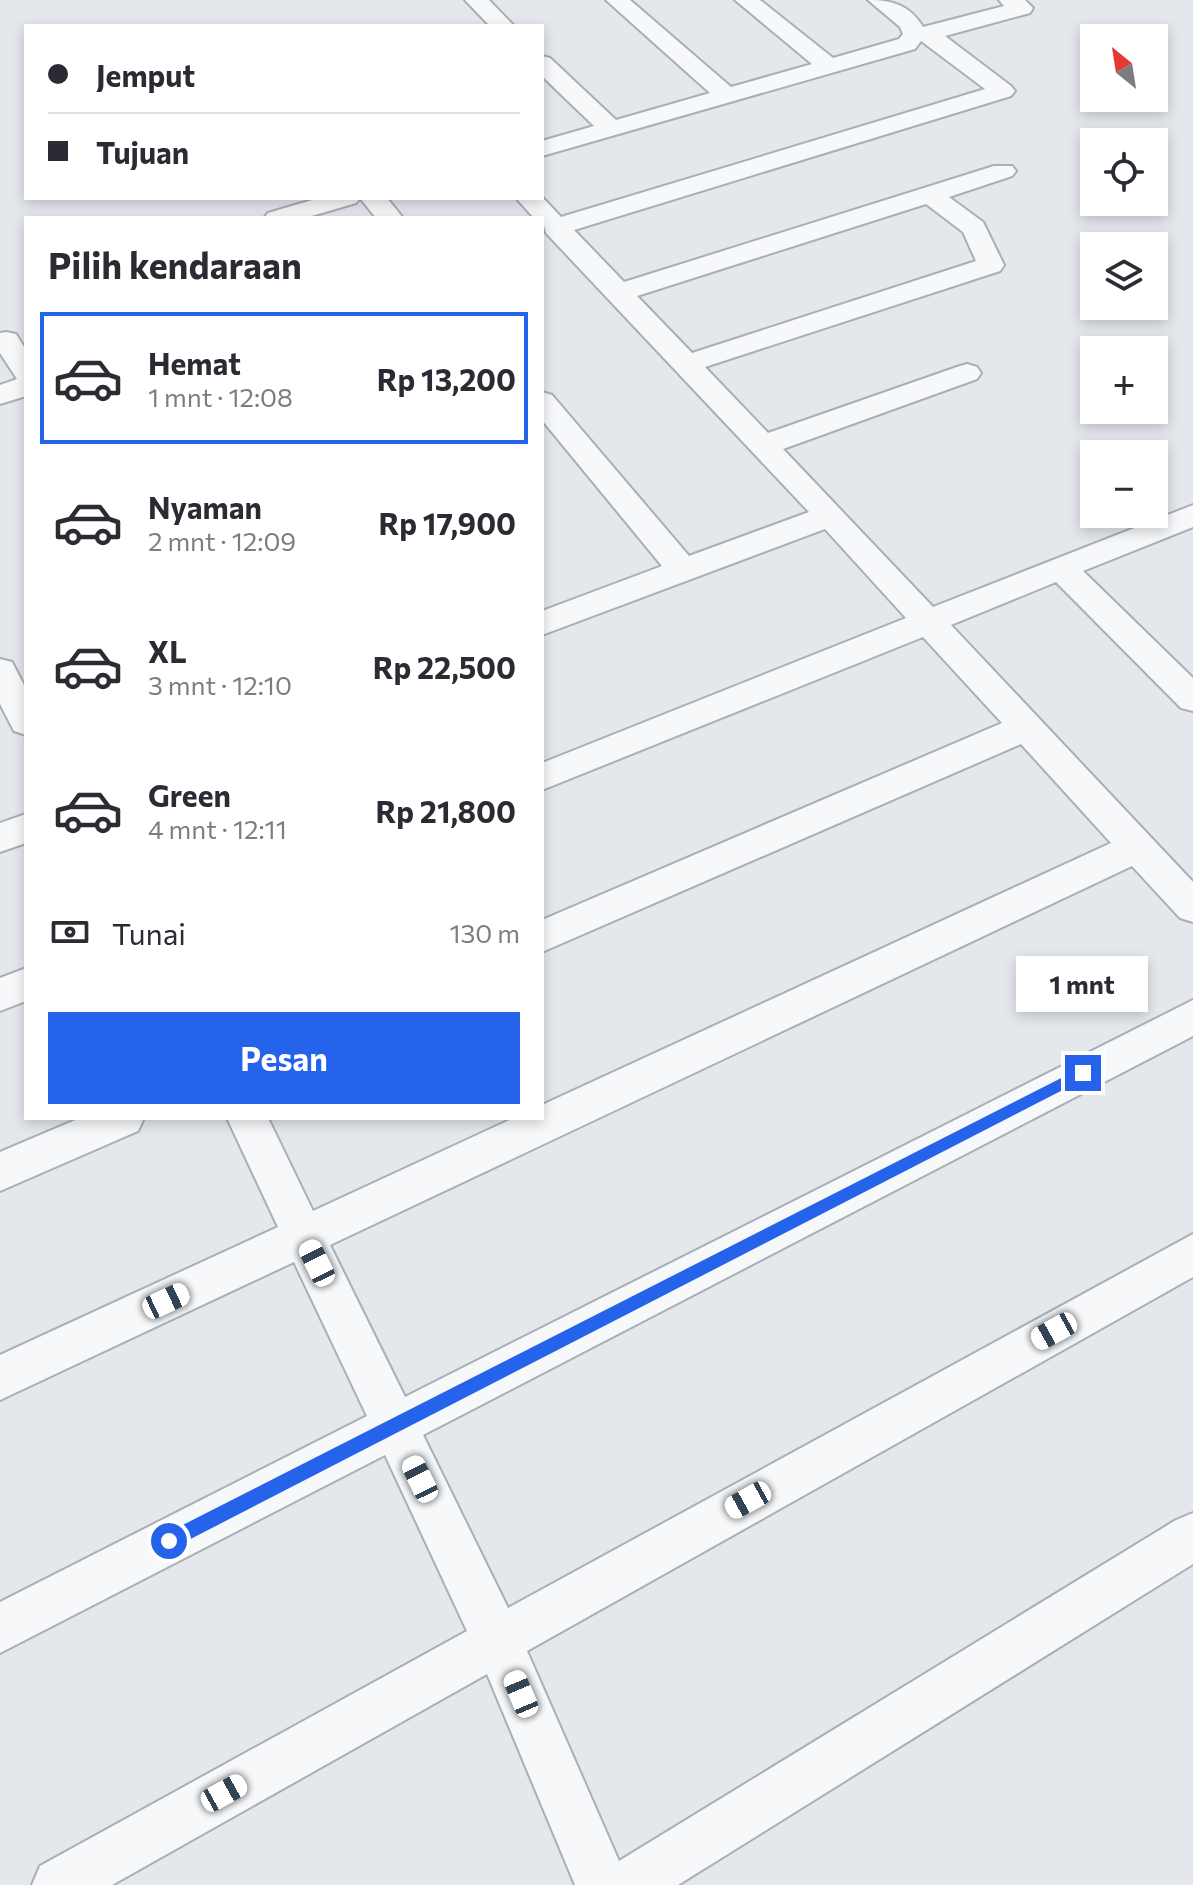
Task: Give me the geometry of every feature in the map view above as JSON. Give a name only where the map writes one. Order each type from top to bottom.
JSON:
[{"type":"street","points":[[476,0],[501,24]]},
{"type":"street","points":[[617,0],[727,96]]},
{"type":"street","points":[[746,0],[829,66]]},
{"type":"street","points":[[555,227],[1003,91],[879,0]]},
{"type":"street","points":[[544,148],[907,44],[922,34],[1022,8],[1010,0]]},
{"type":"street","points":[[544,65],[611,129]]},
{"type":"street","points":[[618,293],[1003,171]]},
{"type":"street","points":[[684,365],[991,265],[974,228],[929,194]]},
{"type":"street","points":[[266,215],[337,200]]},
{"type":"street","points":[[375,200],[388,216]]},
{"type":"street","points":[[531,200],[1193,907]]},
{"type":"street","points":[[6,340],[24,370]]},
{"type":"street","points":[[761,446],[967,373]]},
{"type":"street","points":[[0,395],[24,387]]},
{"type":"street","points":[[544,403],[683,570]]},
{"type":"street","points":[[544,622],[830,516]]},
{"type":"street","points":[[544,776],[1061,568],[1191,519]]},
{"type":"street","points":[[1061,568],[1193,699]]},
{"type":"street","points":[[0,671],[24,718]]},
{"type":"street","points":[[544,936],[1026,727]]},
{"type":"street","points":[[0,838],[24,829]]},
{"type":"street","points":[[0,1378],[1137,847]]},
{"type":"street","points":[[0,995],[24,985]]},
{"type":"street","points":[[0,1628],[1193,1017]]},
{"type":"street","points":[[0,1172],[119,1120]]},
{"type":"street","points":[[248,1120],[497,1639],[602,1885]]},
{"type":"street","points":[[59,1885],[1193,1254]]},
{"type":"street","points":[[629,1885],[1193,1537]]},
{"type":"route","points":[[169,1541],[1083,1073]]}]
